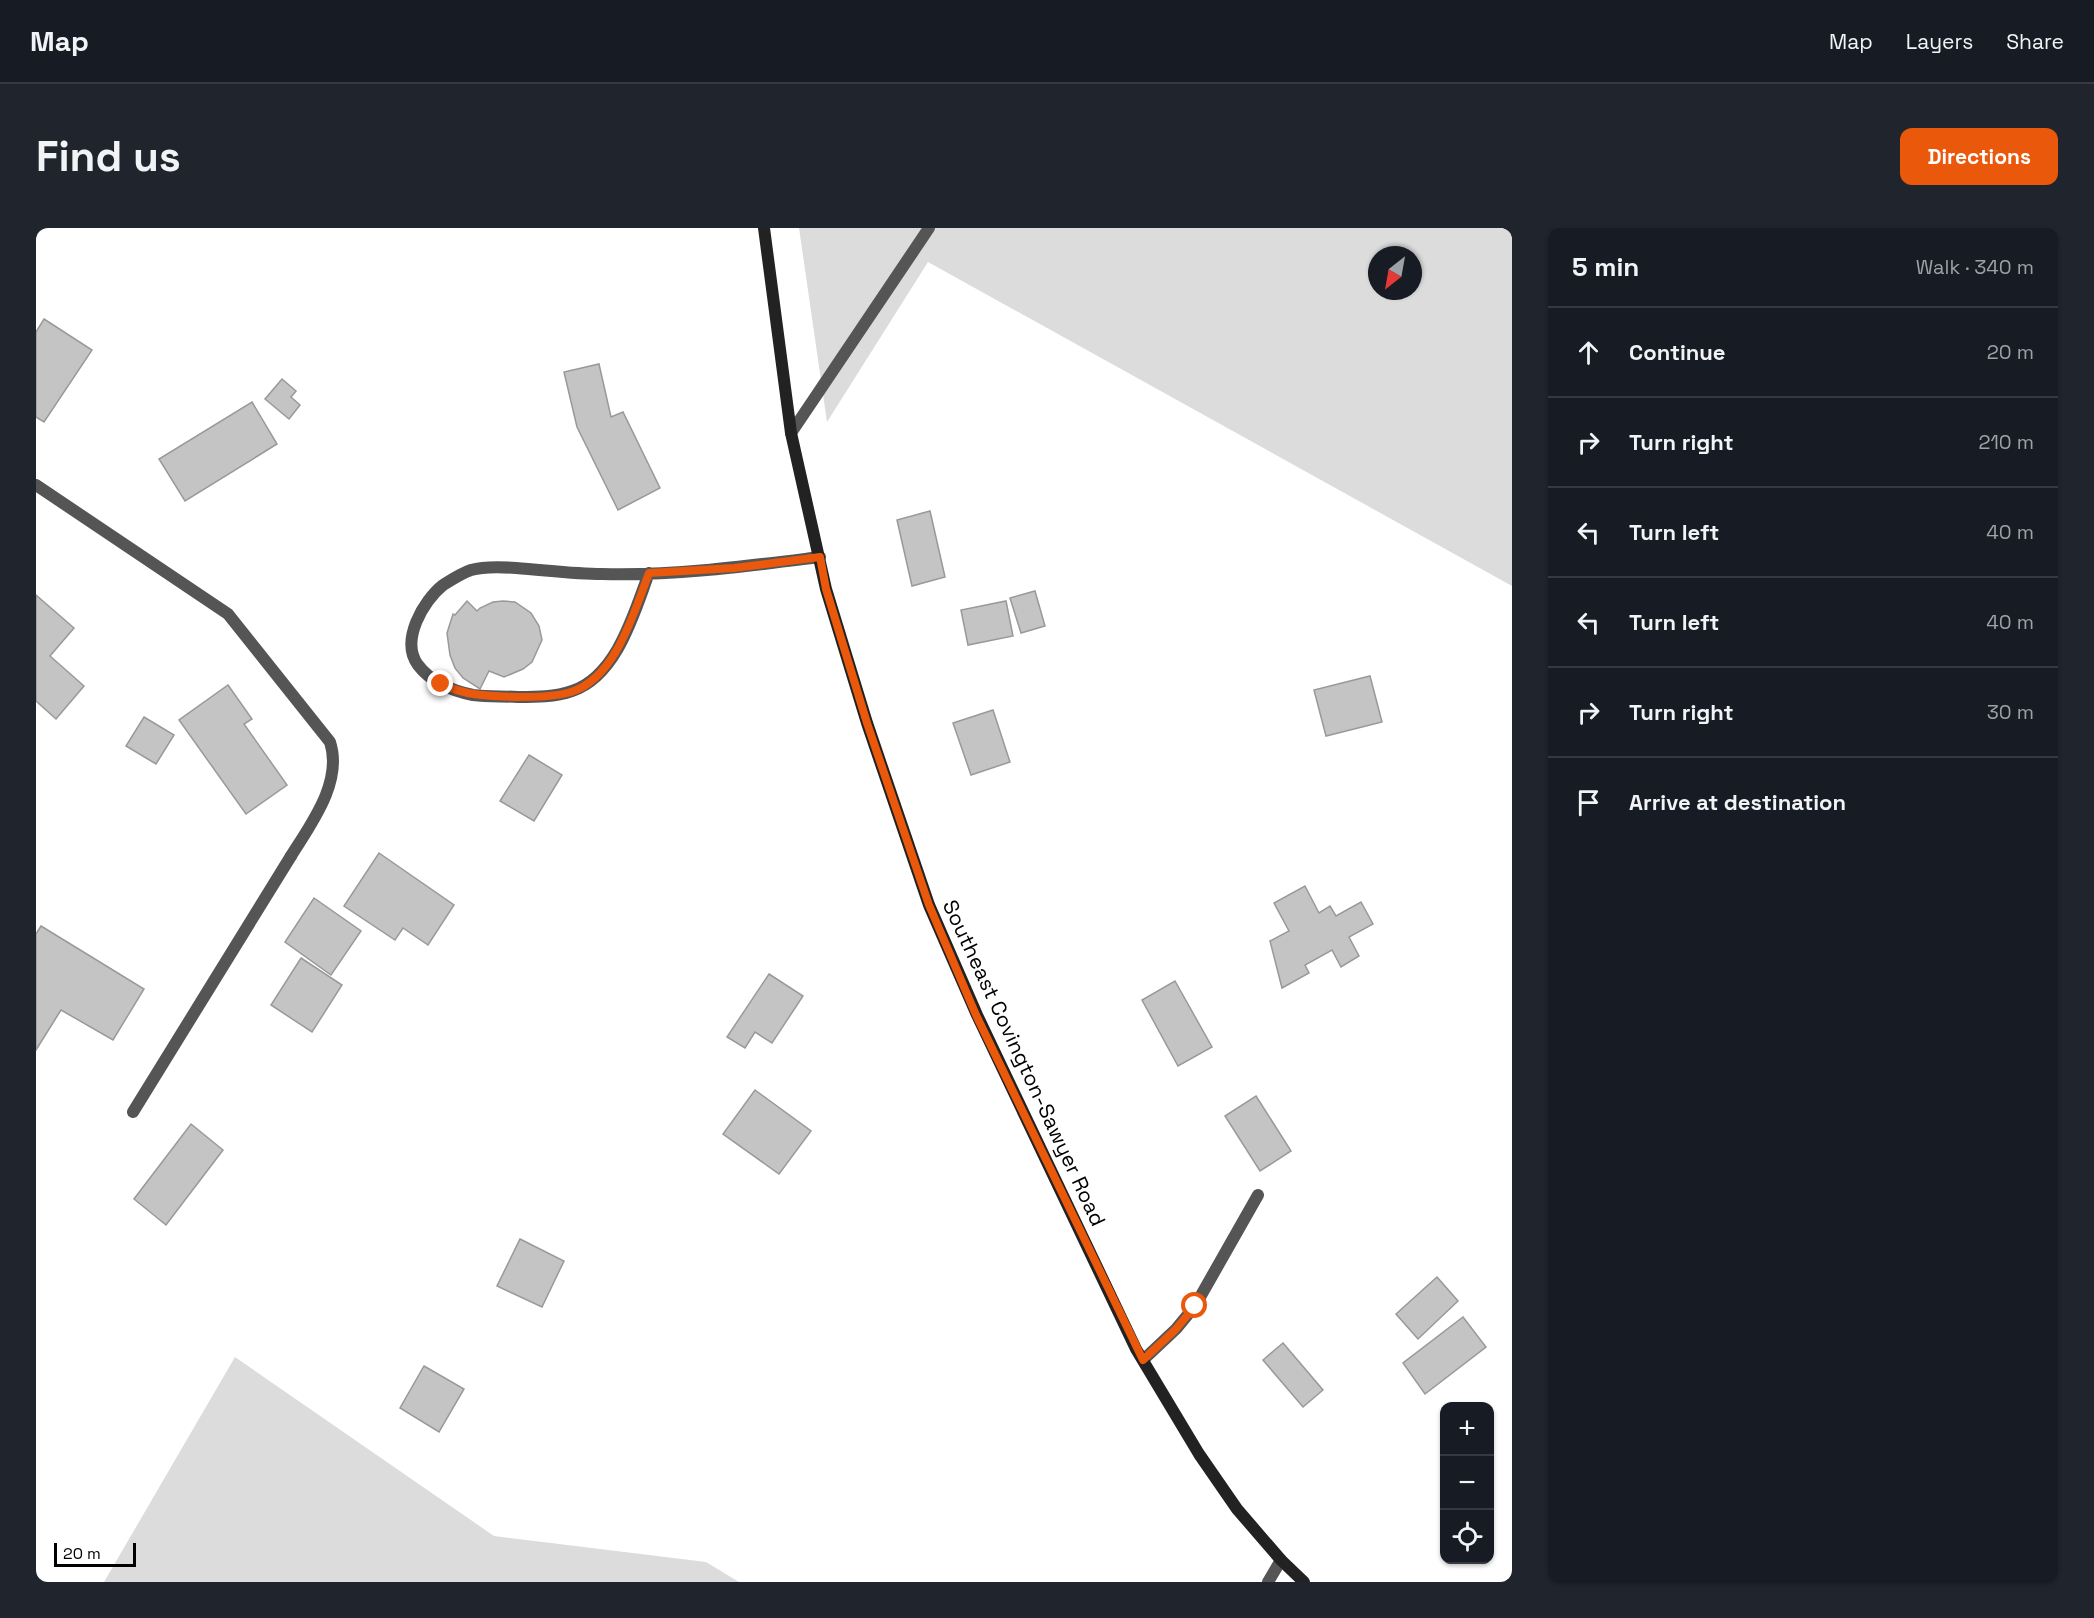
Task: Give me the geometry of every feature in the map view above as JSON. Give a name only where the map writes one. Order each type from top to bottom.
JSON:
[{"type":"street","name":"Southeast Covington-Sawyer Road","points":[[764,228],[791,433],[826,589],[867,723],[929,905],[976,1015],[1143,1360],[1199,1454],[1237,1509],[1281,1560],[1304,1582]]},
{"type":"street","points":[[791,433],[928,228]]},
{"type":"street","points":[[36,485],[228,614],[321,730],[330,742],[334,754],[332,777],[310,825],[133,1112]]},
{"type":"street","points":[[649,573],[621,644],[598,675],[572,692],[532,697],[458,692],[426,674],[417,664],[412,653],[415,625],[421,612],[442,586],[472,570],[497,567],[601,574],[649,573],[734,568],[820,557]]},
{"type":"street","points":[[1143,1360],[1176,1329],[1195,1306],[1258,1195]]},
{"type":"street","points":[[1268,1582],[1281,1560]]},
{"type":"shaded area","points":[[799,228],[1512,228],[1512,586],[928,262],[827,422]]},
{"type":"shaded area","points":[[235,1357],[494,1536],[706,1562],[739,1582],[104,1582]]},
{"type":"building","points":[[44,319],[92,350],[44,422],[36,417],[36,332]]},
{"type":"building","points":[[599,364],[611,417],[623,412],[660,488],[618,510],[577,427],[564,372]]},
{"type":"building","points":[[282,379],[296,391],[291,397],[300,405],[289,419],[265,399]]},
{"type":"building","points":[[252,402],[277,444],[185,501],[159,459]]},
{"type":"building","points":[[930,511],[945,577],[912,586],[897,520]]},
{"type":"building","points":[[1035,591],[1045,626],[1021,633],[1010,598]]},
{"type":"building","points":[[36,595],[74,628],[50,656],[84,686],[56,719],[36,701]]},
{"type":"building","points":[[467,601],[477,611],[493,602],[503,601],[515,602],[531,613],[539,626],[542,640],[532,662],[523,669],[504,677],[489,671],[480,689],[463,678],[455,668],[450,655],[447,633],[453,614],[455,615]]},
{"type":"building","points":[[1006,601],[1013,636],[968,645],[961,610]]},
{"type":"building","points":[[1370,676],[1382,722],[1326,736],[1314,690]]},
{"type":"building","points":[[228,685],[252,719],[244,724],[287,785],[246,814],[179,720]]},
{"type":"building","points":[[993,710],[1010,762],[971,775],[953,723]]},
{"type":"building","points":[[144,717],[174,735],[156,764],[126,746]]},
{"type":"building","points":[[529,755],[562,775],[534,821],[500,801]]},
{"type":"building","points":[[379,853],[454,905],[428,945],[403,928],[395,940],[344,906]]},
{"type":"building","points":[[1305,886],[1319,913],[1330,906],[1336,916],[1361,902],[1373,924],[1349,937],[1359,956],[1341,967],[1332,950],[1305,965],[1309,973],[1282,988],[1270,941],[1289,931],[1274,903]]},
{"type":"building","points":[[314,898],[361,931],[331,975],[285,942]]},
{"type":"building","points":[[41,926],[144,989],[113,1040],[61,1010],[36,1050],[36,934]]},
{"type":"building","points":[[301,958],[342,985],[312,1032],[271,1005]]},
{"type":"building","points":[[769,974],[803,996],[772,1043],[755,1032],[745,1048],[727,1037]]},
{"type":"building","points":[[1175,981],[1212,1047],[1178,1066],[1142,1000]]},
{"type":"building","points":[[755,1090],[811,1131],[779,1174],[723,1134]]},
{"type":"building","points":[[1256,1096],[1291,1151],[1260,1171],[1225,1116]]},
{"type":"building","points":[[191,1124],[223,1150],[166,1225],[134,1199]]},
{"type":"building","points":[[520,1239],[564,1261],[542,1307],[497,1286]]},
{"type":"building","points":[[1437,1277],[1458,1301],[1418,1339],[1396,1314]]},
{"type":"building","points":[[1463,1317],[1486,1347],[1425,1394],[1403,1363]]},
{"type":"building","points":[[1283,1343],[1323,1390],[1303,1407],[1263,1360]]},
{"type":"building","points":[[424,1366],[464,1389],[439,1432],[400,1408]]},
{"type":"route","points":[[441,684],[458,692],[477,695],[532,697],[572,692],[598,675],[621,644],[649,573],[734,568],[820,557],[826,589],[867,723],[929,905],[976,1015],[1143,1360],[1176,1329],[1195,1306]]}]
